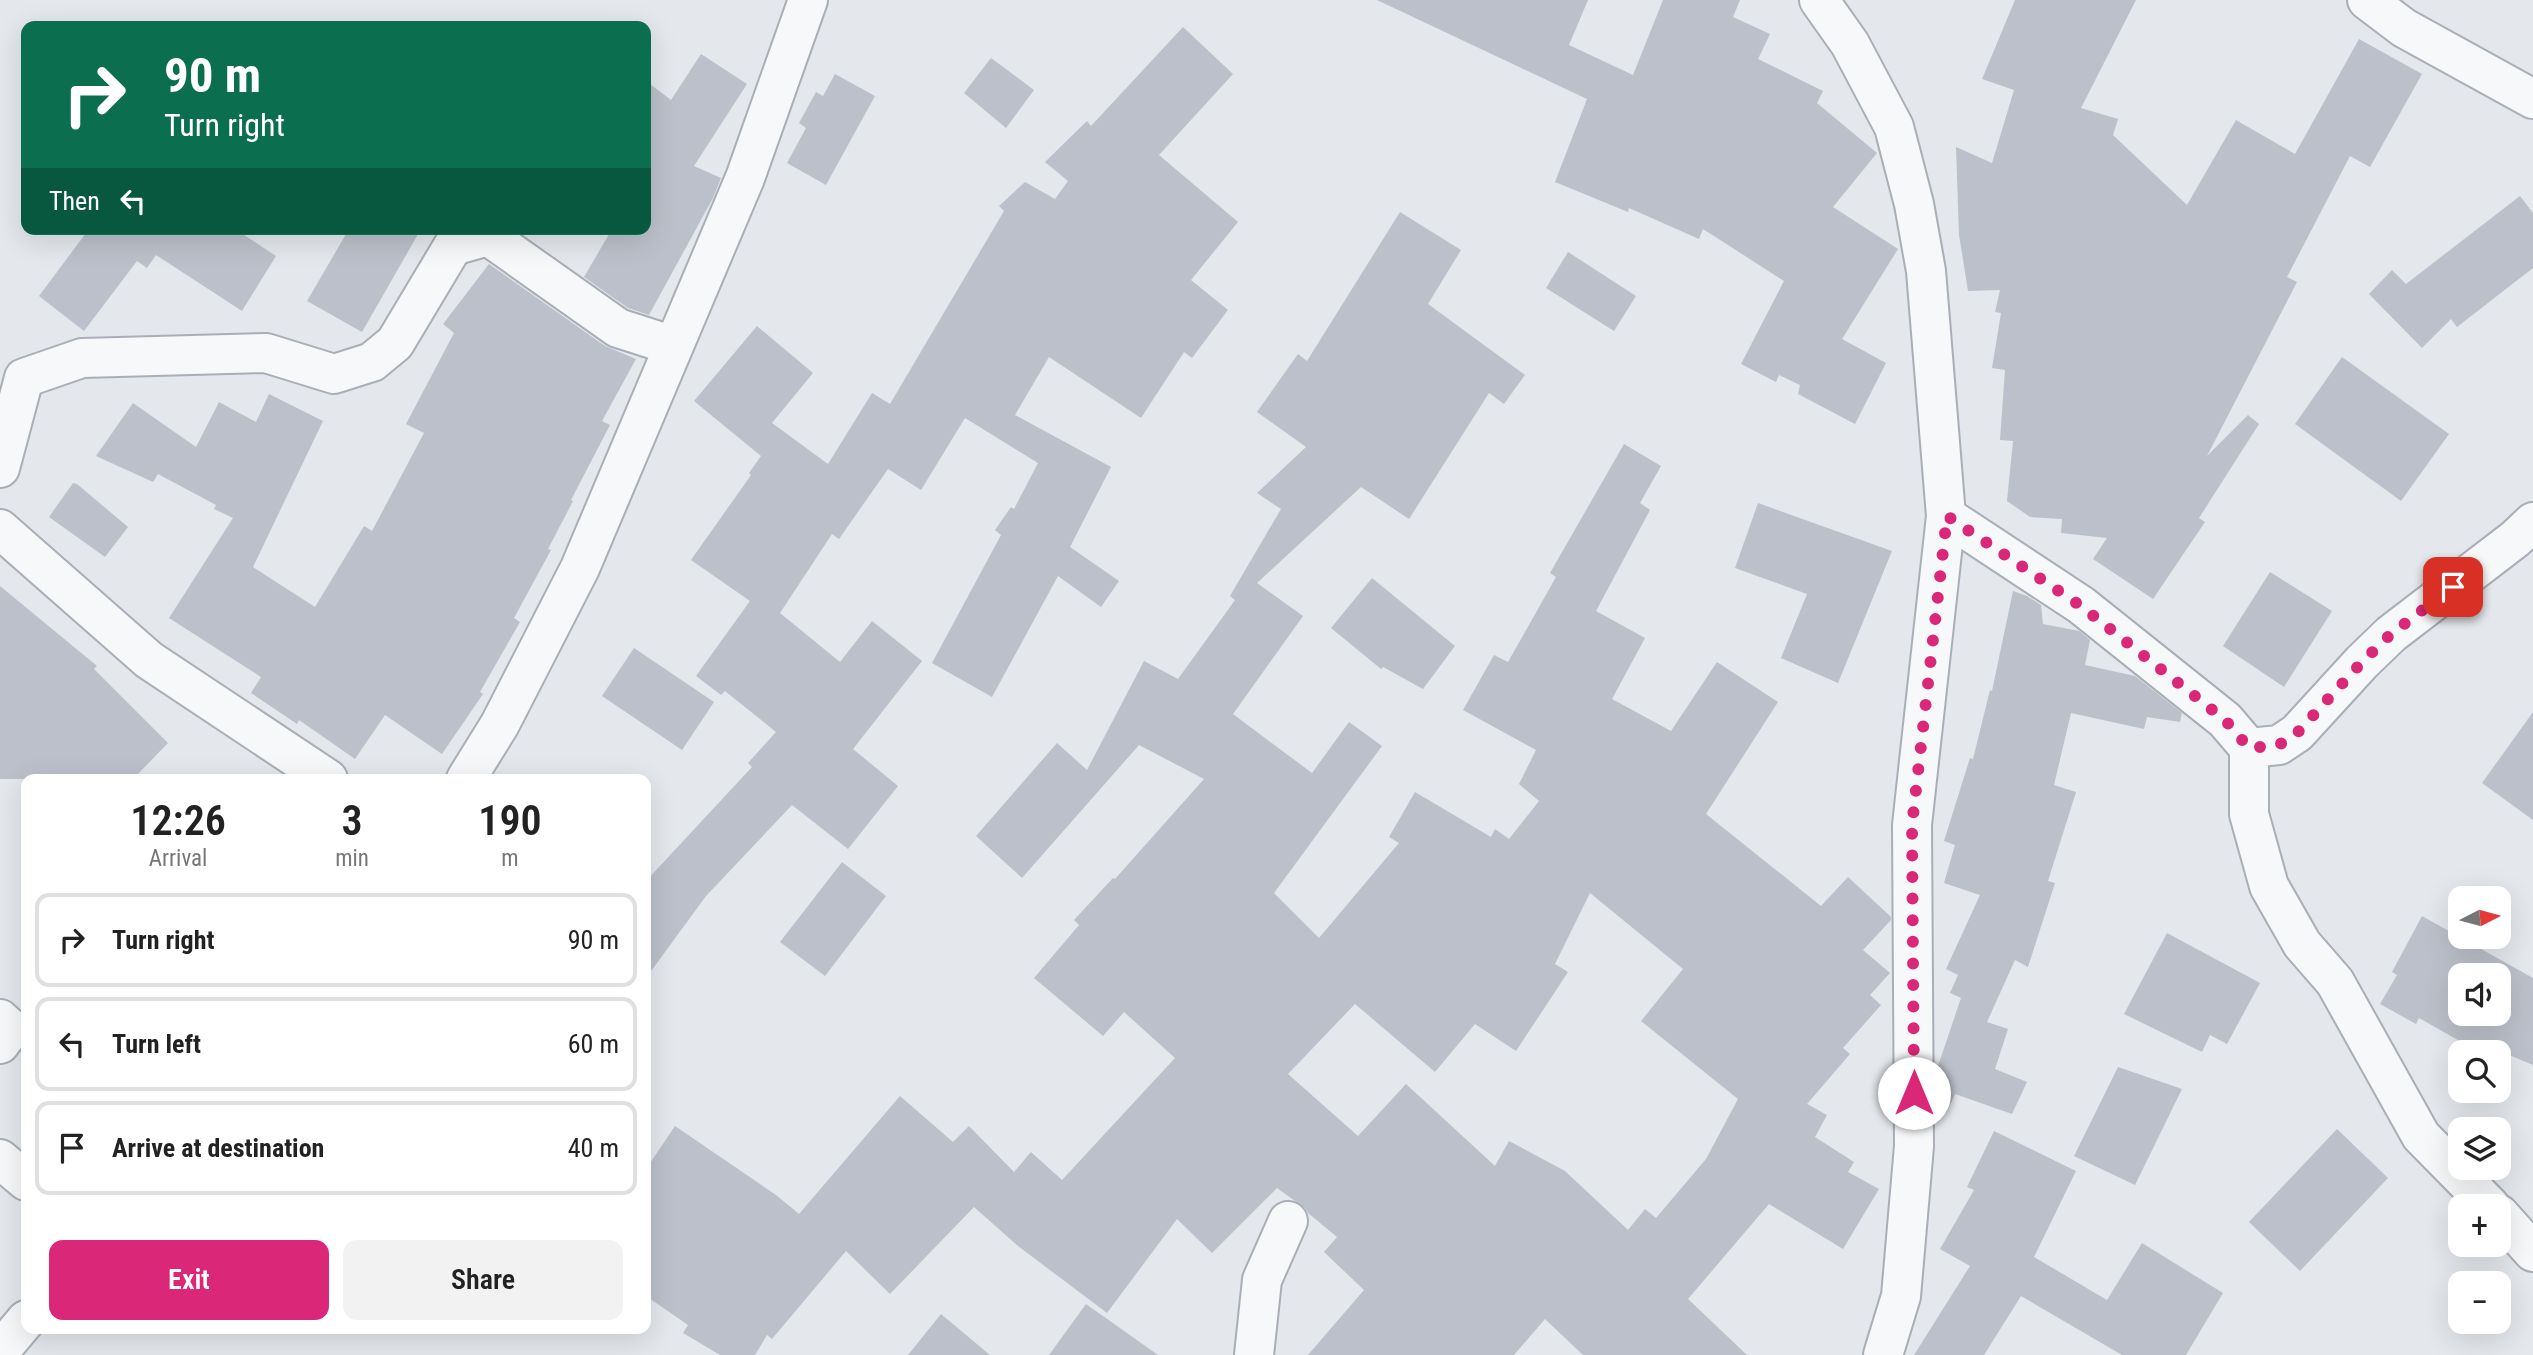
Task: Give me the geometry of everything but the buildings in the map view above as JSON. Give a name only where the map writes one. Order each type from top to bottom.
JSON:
[{"type":"street","points":[[469,774],[500,724],[580,568],[745,178],[808,0]]},
{"type":"street","points":[[1819,0],[1850,44],[1894,127],[1914,204],[1926,271],[1947,516],[1912,825],[1914,1146],[1901,1296],[1883,1355]]},
{"type":"street","points":[[2367,0],[2411,14],[2533,99]]},
{"type":"street","points":[[0,468],[24,378],[82,358],[266,353],[334,374],[372,362],[395,343],[453,246],[488,236],[618,328],[674,346]]},
{"type":"street","points":[[1947,516],[2081,606],[2225,720],[2249,748],[2249,814],[2269,886],[2302,944],[2335,982],[2421,1136],[2478,1194]]},
{"type":"street","points":[[2249,748],[2279,745],[2297,733],[2391,634],[2515,539],[2533,522]]},
{"type":"street","points":[[0,529],[149,660],[320,774]]},
{"type":"street","points":[[0,1019],[11,1029],[0,1044]]},
{"type":"street","points":[[0,1159],[21,1177]]},
{"type":"street","points":[[1254,1355],[1262,1280],[1288,1221]]},
{"type":"street","points":[[2511,1227],[2533,1252]]},
{"type":"street","points":[[0,1351],[21,1326]]},
{"type":"route","points":[[1914,1093],[1912,825],[1947,516],[2081,606],[2225,720],[2249,748],[2279,745],[2297,733],[2391,634],[2453,587]]}]
